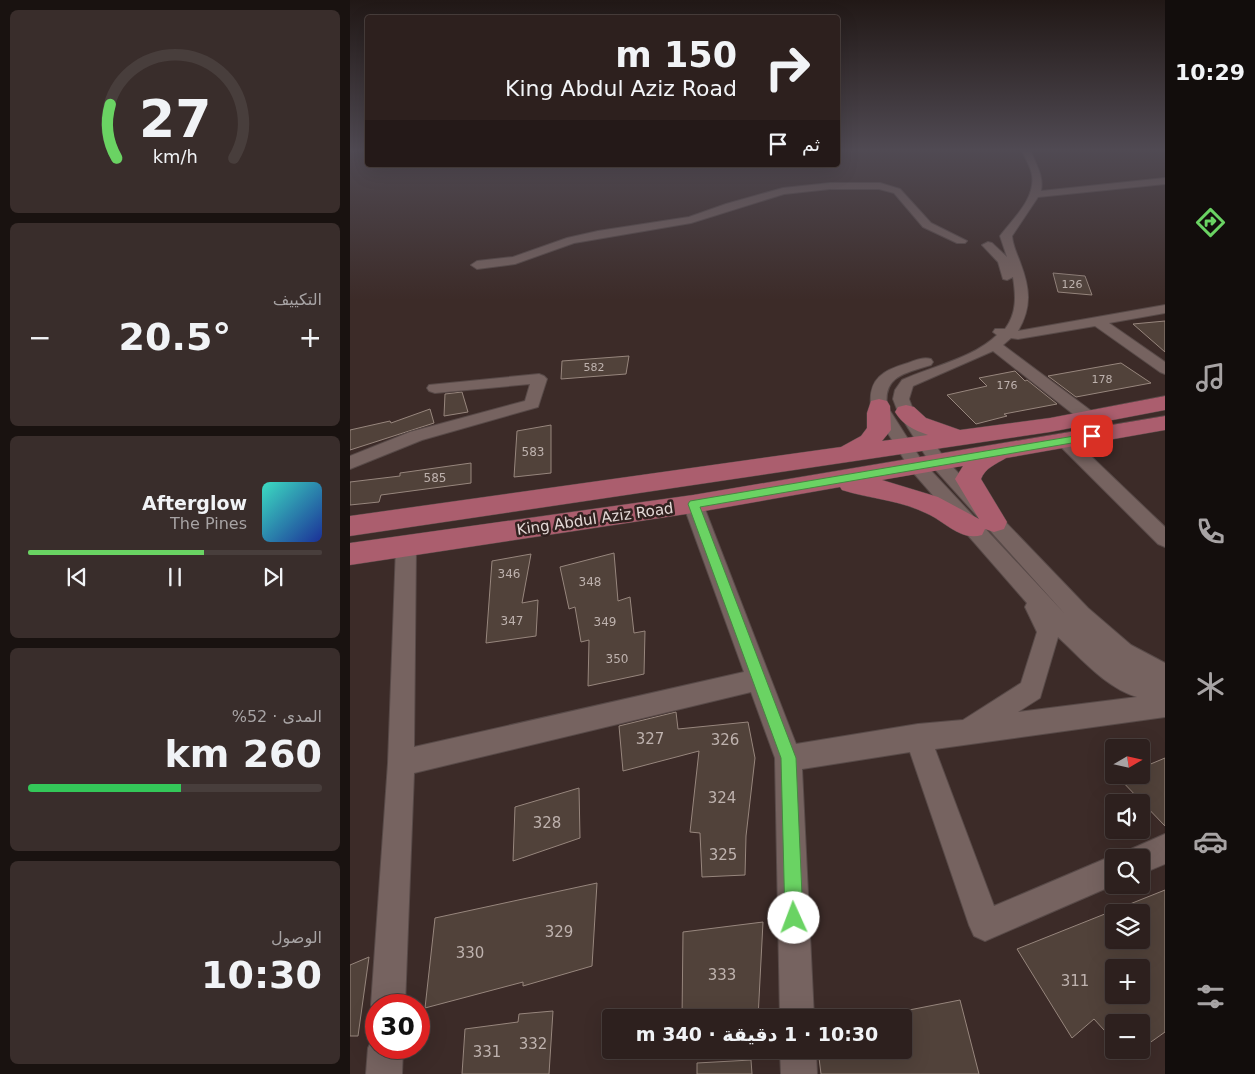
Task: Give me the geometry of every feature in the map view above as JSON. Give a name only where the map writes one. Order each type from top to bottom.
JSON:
[{"type":"main road","name":"King Abdul Aziz Road","points":[[350,554],[694,504],[822,481],[920,453],[961,438],[1165,403]]},
{"type":"main road","points":[[849,453],[869,441],[879,430],[879,406]]},
{"type":"main road","points":[[906,412],[918,424],[961,438]]},
{"type":"main road","name":"King Abdul Aziz Road","points":[[350,526],[849,453],[1000,452],[1165,423]]},
{"type":"main road","points":[[983,525],[968,479],[976,464],[1000,452]]},
{"type":"main road","points":[[822,481],[872,486],[914,496],[983,525]]},
{"type":"street","points":[[477,265],[515,260],[571,240],[598,234],[691,220],[754,199]]},
{"type":"street","points":[[904,199],[927,224],[976,240],[1014,261]]},
{"type":"street","points":[[1000,226],[1008,219],[1021,199]]},
{"type":"street","points":[[920,453],[901,399],[903,390],[907,383],[968,359],[998,336],[1021,313],[1022,296],[1006,236],[1031,199]]},
{"type":"street","points":[[976,240],[1004,261],[1010,289],[1010,305],[998,336]]},
{"type":"street","points":[[1165,309],[1018,335],[998,336],[974,343],[950,354],[897,371],[885,379],[878,387],[876,395],[879,406],[983,525],[1123,652],[1165,675]]},
{"type":"street","points":[[1097,321],[1165,370]]},
{"type":"street","points":[[998,336],[1088,417]]},
{"type":"street","points":[[350,463],[416,436],[532,404],[539,379],[435,388]]},
{"type":"street","points":[[1065,441],[1165,538]]},
{"type":"street","points":[[694,504],[788,758],[797,1009]]},
{"type":"street","points":[[983,525],[1029,591],[1066,630],[1113,672],[1135,685],[1165,693]]},
{"type":"street","points":[[389,994],[401,763],[406,547]]},
{"type":"street","points":[[966,733],[1031,690],[1048,632],[1029,591]]},
{"type":"street","points":[[401,763],[760,679]]},
{"type":"street","points":[[788,758],[918,737],[966,733],[1165,705]]},
{"type":"street","points":[[918,737],[985,925],[1105,874]]},
{"type":"street","points":[[1150,855],[1165,849]]},
{"type":"street","points":[[384,1074],[385,1059]]},
{"type":"street","points":[[798,1059],[799,1074]]},
{"type":"building","points":[[1053,273],[1085,276],[1092,295],[1058,292]]},
{"type":"building","points":[[1165,321],[1165,352],[1133,324]]},
{"type":"building","points":[[629,356],[626,374],[561,379],[562,361]]},
{"type":"building","points":[[1121,363],[1151,383],[1076,397],[1048,376]]},
{"type":"building","points":[[1015,371],[1025,381],[1027,380],[1057,404],[1004,414],[1007,416],[976,424],[947,395],[987,386],[979,378]]},
{"type":"building","points":[[462,392],[468,412],[444,416],[445,394]]},
{"type":"building","points":[[430,409],[434,423],[350,450],[350,430],[390,421],[391,423]]},
{"type":"building","points":[[551,425],[551,473],[514,477],[517,431]]},
{"type":"building","points":[[471,463],[471,483],[381,495],[379,502],[350,505],[350,482],[400,476],[400,473]]},
{"type":"building","points":[[614,553],[618,601],[630,597],[634,633],[645,631],[644,674],[588,686],[589,640],[581,642],[575,607],[569,609],[560,567]]},
{"type":"building","points":[[531,554],[522,603],[538,600],[536,636],[486,643],[492,561]]},
{"type":"building","points":[[676,712],[678,729],[748,722],[755,758],[746,836],[745,875],[702,877],[700,833],[690,832],[699,751],[623,771],[619,726]]},
{"type":"building","points":[[1165,758],[1165,826],[1150,810],[1150,794],[1134,794],[1125,784],[1150,784],[1150,764]]},
{"type":"building","points":[[579,788],[580,838],[513,861],[515,807]]},
{"type":"building","points":[[597,883],[592,966],[523,986],[523,982],[430,1007],[430,994],[427,994],[435,918]]},
{"type":"building","points":[[1165,890],[1165,1032],[1150,1043],[1150,1014],[1105,1014],[1105,1031],[1094,1019],[1072,1038],[1017,949],[1105,914],[1105,949],[1150,949],[1150,904],[1130,904]]},
{"type":"building","points":[[763,922],[758,1009],[682,1009],[683,932]]},
{"type":"building","points":[[369,957],[358,1036],[350,1036],[350,965]]},
{"type":"building","points":[[960,1000],[979,1074],[821,1074],[819,1059],[912,1059],[912,1009]]},
{"type":"building","points":[[553,1011],[549,1074],[462,1074],[465,1029],[518,1022],[519,1014]]},
{"type":"building","points":[[751,1060],[752,1074],[697,1074],[697,1063]]},
{"type":"route","points":[[794,918],[788,758],[694,504],[1092,436]]}]
